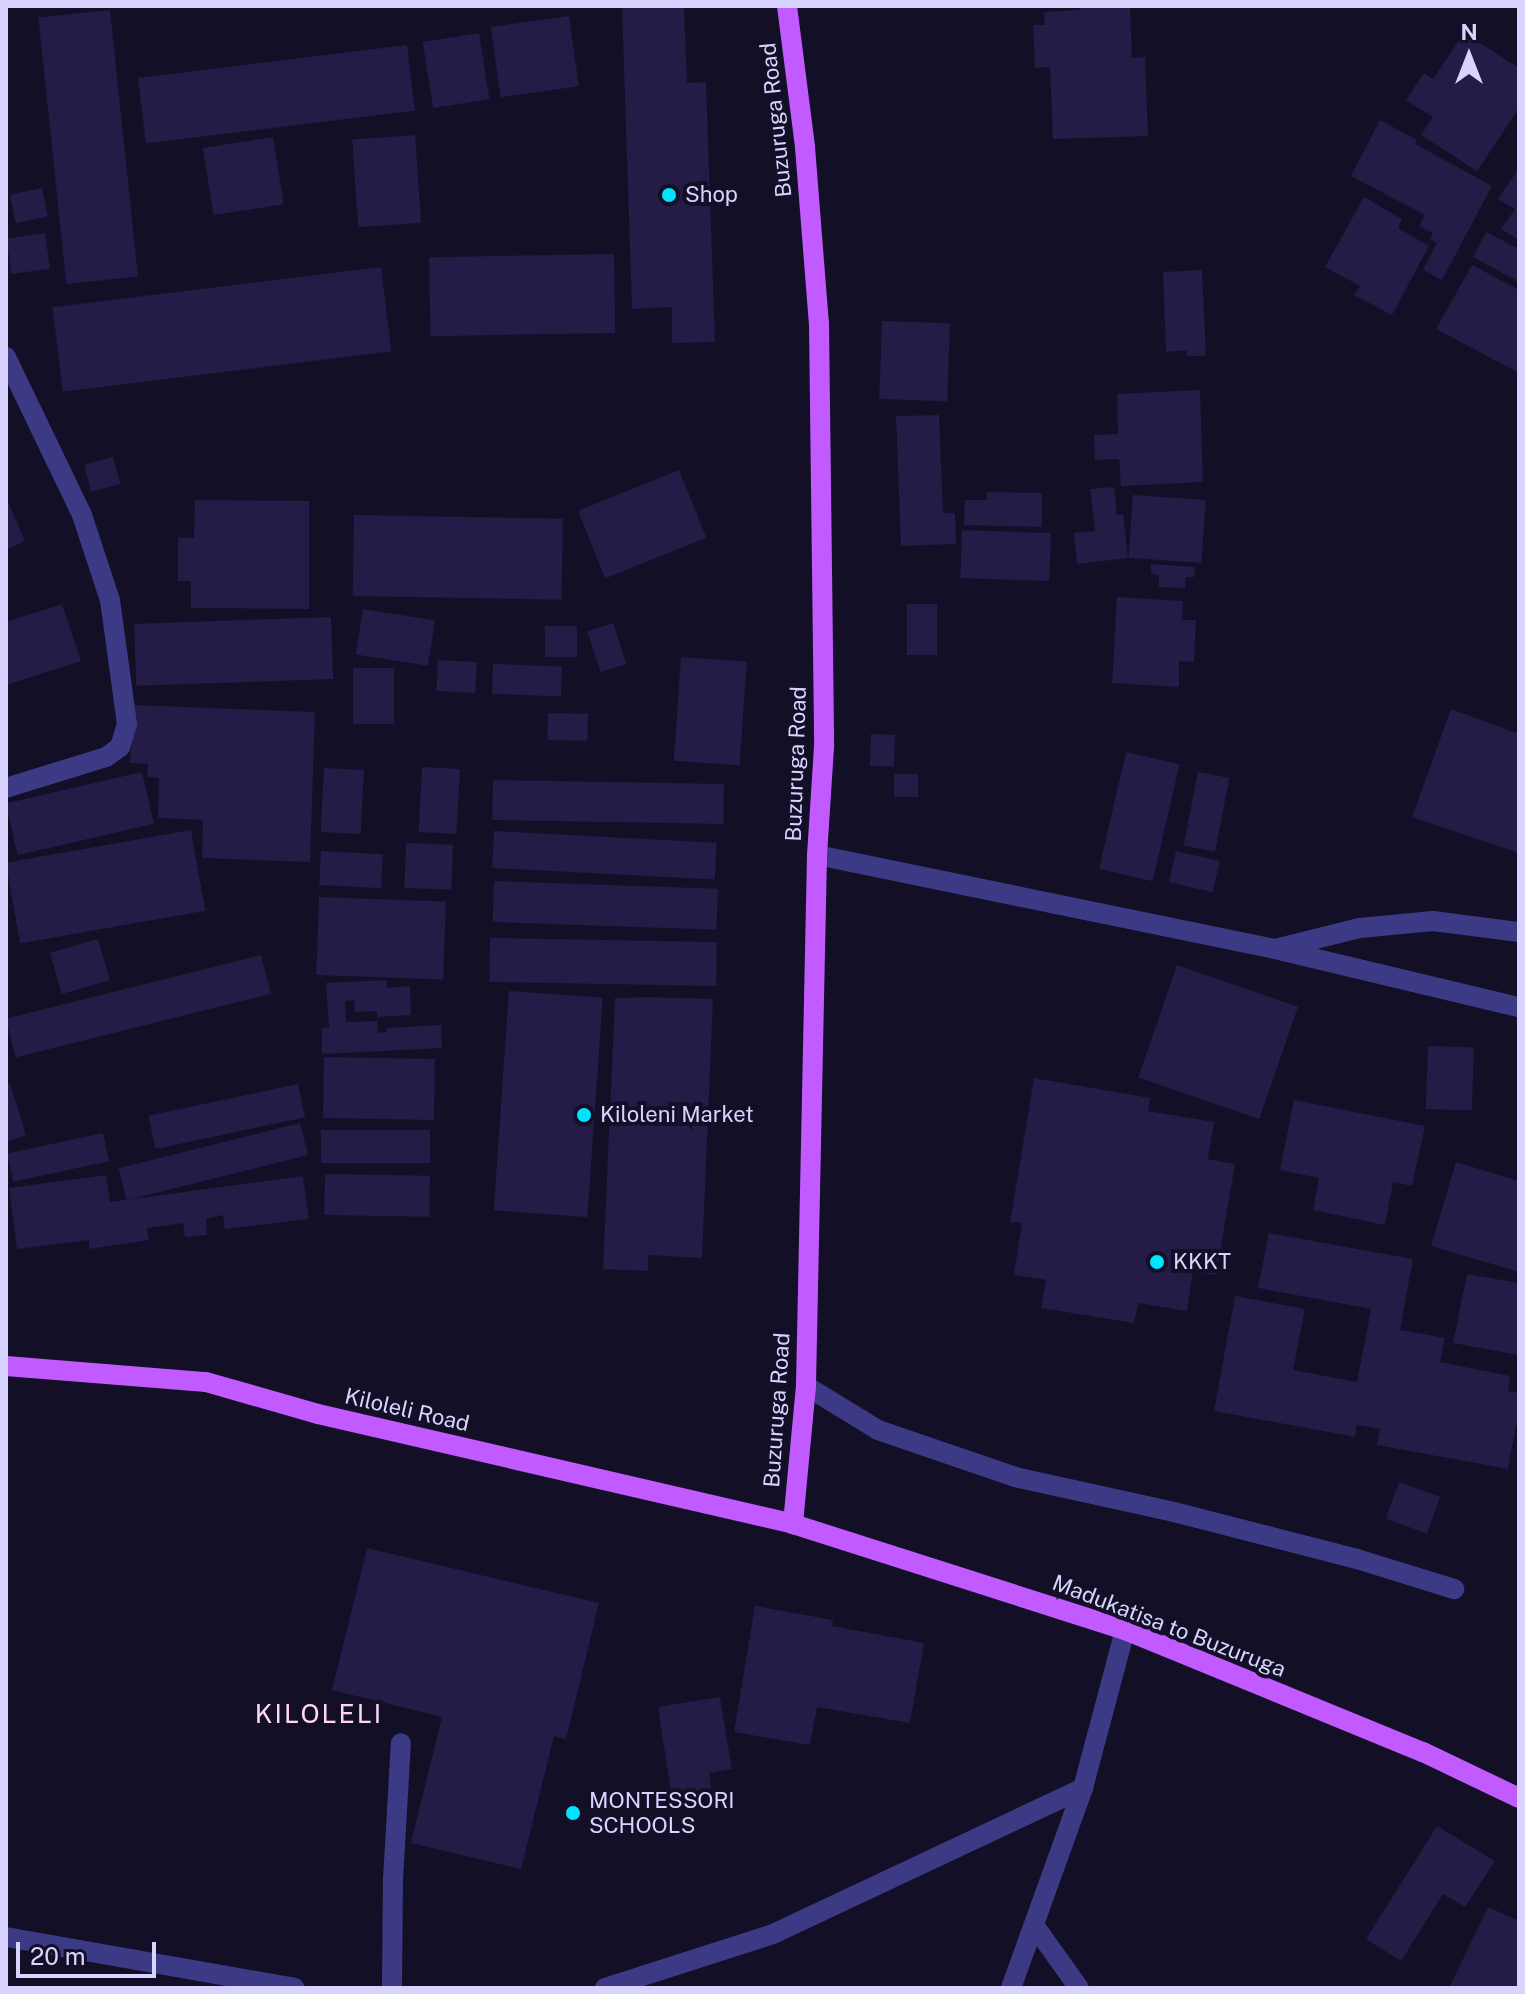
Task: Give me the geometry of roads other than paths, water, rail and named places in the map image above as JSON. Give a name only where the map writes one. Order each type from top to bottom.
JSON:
[{"type":"main road","name":"Buzuruga Road","points":[[787,6],[805,147],[819,323],[824,747],[817,855],[806,1386],[793,1524]]},
{"type":"main road","name":"Kiloleli Road","points":[[6,1366],[206,1382],[318,1414],[793,1524]]},
{"type":"main road","name":"Madukatisa to Buzuruga","points":[[793,1524],[1125,1630],[1423,1752],[1519,1798]]},
{"type":"street","points":[[6,357],[82,515],[105,586],[119,654],[127,724],[120,747],[106,757],[6,788]]},
{"type":"street","points":[[817,855],[1275,949],[1519,1007]]},
{"type":"street","points":[[1275,949],[1360,928],[1433,921],[1519,932]]},
{"type":"street","points":[[806,1386],[878,1430],[1015,1477],[1174,1512],[1357,1559],[1454,1589]]},
{"type":"street","points":[[1011,1988],[1083,1788],[1125,1630]]},
{"type":"street","points":[[392,1988],[393,1880],[401,1743]]},
{"type":"street","points":[[605,1988],[773,1934],[1083,1788]]},
{"type":"street","points":[[1034,1925],[1079,1988]]},
{"type":"street","points":[[6,1937],[295,1988]]},
{"type":"place","name":"Shop","points":[[669,195]]},
{"type":"place","name":"Kiloleni Market","points":[[584,1115]]},
{"type":"place","name":"KKKT","points":[[1157,1262]]},
{"type":"place","name":"MONTESSORI SCHOOLS","points":[[573,1813]]},
{"type":"district","name":"KILOLELI","points":[[319,1714]]}]
